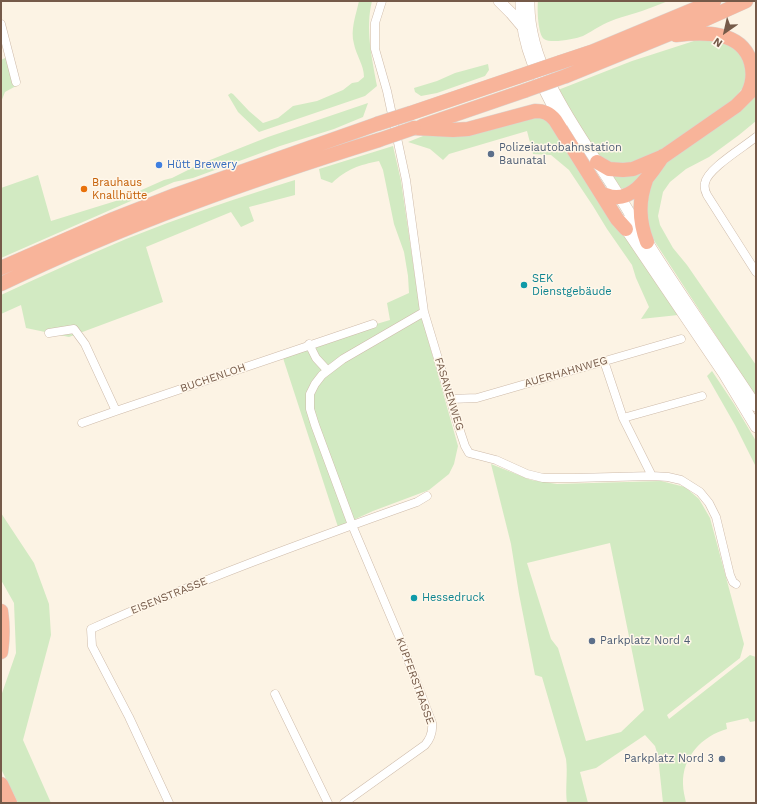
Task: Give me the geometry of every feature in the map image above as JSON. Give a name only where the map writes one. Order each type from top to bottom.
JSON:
[{"type":"highway","points":[[630,36],[673,12],[687,1]]},
{"type":"highway","points":[[3,267],[111,220],[175,195],[377,124],[561,62],[630,36],[714,1]]},
{"type":"highway","points":[[1,284],[70,252],[170,211],[304,163],[380,140],[566,76],[746,1]]},
{"type":"highway","points":[[660,38],[685,34],[710,34],[728,37],[735,40],[746,52],[754,77],[752,86],[746,96]]},
{"type":"highway","points":[[597,162],[609,169],[623,170],[633,169],[664,156],[725,114],[756,86]]},
{"type":"highway","points":[[414,128],[453,130],[468,129],[535,111],[548,113],[617,218],[626,229]]},
{"type":"highway","points":[[606,195],[620,197],[637,188],[664,156]]},
{"type":"highway","points":[[646,179],[640,211],[643,232],[647,242]]},
{"type":"highway","points":[[1,611],[3,641],[1,652]]},
{"type":"highway","points":[[1,784],[10,803]]},
{"type":"main road","points":[[499,1],[522,26]]},
{"type":"main road","points":[[521,1],[522,26],[527,49],[540,80],[572,140],[621,217],[626,229],[724,374],[756,427]]},
{"type":"main road","points":[[529,1],[531,30],[539,58],[558,99],[647,242],[756,406]]},
{"type":"street","name":"FASANENWEG","points":[[382,1],[375,23],[376,49],[387,91],[406,180],[424,312],[465,446],[469,453],[487,457],[527,474],[543,478],[652,476],[681,480],[700,492],[708,502],[716,517],[730,575],[733,582],[736,584]]},
{"type":"street","points":[[1,24],[16,82]]},
{"type":"street","points":[[756,137],[716,167],[707,177],[704,188],[756,272]]},
{"type":"street","points":[[352,525],[310,409],[310,394],[315,384],[327,370],[343,359],[424,312]]},
{"type":"street","name":"BUCHENLOH","points":[[82,423],[309,344],[373,324]]},
{"type":"street","points":[[49,333],[74,329],[85,344],[116,411]]},
{"type":"street","name":"AUERHAHNWEG","points":[[451,399],[477,398],[681,339]]},
{"type":"street","points":[[309,344],[316,358],[327,370]]},
{"type":"street","points":[[604,361],[622,418],[652,476]]},
{"type":"street","points":[[622,418],[702,396]]},
{"type":"street","name":"EISENSTRASSE","points":[[169,803],[129,717],[92,646],[91,629],[133,610],[352,525],[416,502],[426,496]]},
{"type":"street","name":"KUPFERSTRASSE","points":[[344,803],[425,745],[430,740],[433,731],[432,723],[413,673],[352,525]]},
{"type":"street","points":[[275,694],[328,803]]},
{"type":"green space","points":[[359,1],[372,1],[369,33],[377,86],[365,96],[259,132],[238,112],[228,95],[231,93],[233,94],[263,123],[278,118],[293,106],[317,101],[343,90],[352,83],[358,82],[364,77],[363,68],[353,39],[354,22]]},
{"type":"green space","points":[[538,1],[668,1],[612,21],[583,36],[569,40],[552,41],[544,39],[540,32]]},
{"type":"green space","points":[[697,40],[719,41],[739,50],[748,67],[746,84],[733,100],[702,124],[647,159],[614,166],[599,158],[558,90],[632,61]]},
{"type":"green space","points":[[7,57],[16,86],[5,92],[1,102],[1,60]]},
{"type":"green space","points":[[488,64],[489,70],[485,76],[437,93],[421,96],[415,92],[414,88],[437,81],[455,73]]},
{"type":"green space","points":[[756,93],[756,121],[709,157],[686,169],[670,182],[663,192],[658,216],[660,225],[673,248],[687,265],[756,365],[756,397],[648,229],[646,190],[669,159]]},
{"type":"green space","points":[[368,103],[363,117],[334,129],[280,146],[193,178],[174,182],[1,258],[1,188],[38,175],[51,221],[119,200],[164,180],[172,178],[200,164],[268,137]]},
{"type":"green space","points":[[545,115],[678,315],[641,319],[649,307],[632,265],[569,170],[551,155],[533,154],[527,131],[449,154],[443,160],[430,149],[408,142],[428,134]]},
{"type":"green space","points":[[393,146],[401,181],[420,311],[458,446],[454,464],[449,474],[429,490],[373,511],[338,527],[283,358],[302,346],[390,320],[387,303],[409,293],[404,252],[394,224],[383,170],[379,161],[354,168],[343,174],[332,183],[321,179],[319,169]]},
{"type":"green space","points":[[657,161],[627,190],[621,188],[610,172]]},
{"type":"green space","points":[[295,180],[295,195],[249,207],[254,221],[241,227],[231,212],[146,247],[163,302],[69,337],[26,328],[21,305],[1,314],[1,295],[47,274],[147,231],[209,208]]},
{"type":"green space","points":[[712,371],[756,441],[756,467],[735,425],[707,376]]},
{"type":"green space","points":[[491,464],[531,480],[557,484],[661,481],[685,487],[699,499],[710,518],[744,644],[740,658],[667,715],[669,719],[750,655],[756,657],[756,721],[750,722],[748,718],[726,723],[727,729],[709,737],[695,749],[686,765],[684,774],[683,787],[686,803],[663,803],[658,756],[655,746],[645,735],[596,768],[580,772],[588,803],[567,803],[566,759],[542,677],[535,675],[511,544]],"holes":[[[610,543],[644,710],[621,732],[586,741],[558,648],[551,639],[527,563]]]},
{"type":"green space","points":[[1,513],[34,563],[49,604],[51,635],[23,740],[51,803],[18,803],[1,769],[1,696],[16,653],[14,603],[1,580]]},
{"type":"place","name":"Polizeiautobahnstation Baunatal","points":[[491,154]]},
{"type":"place","name":"Hütt Brewery","points":[[159,165]]},
{"type":"place","name":"Brauhaus Knallhütte","points":[[84,189]]},
{"type":"place","name":"SEK Dienstgebäude","points":[[524,285]]},
{"type":"place","name":"Hessedruck","points":[[414,598]]},
{"type":"place","name":"Parkplatz Nord 4","points":[[592,641]]},
{"type":"place","name":"Parkplatz Nord 3","points":[[722,759]]}]
